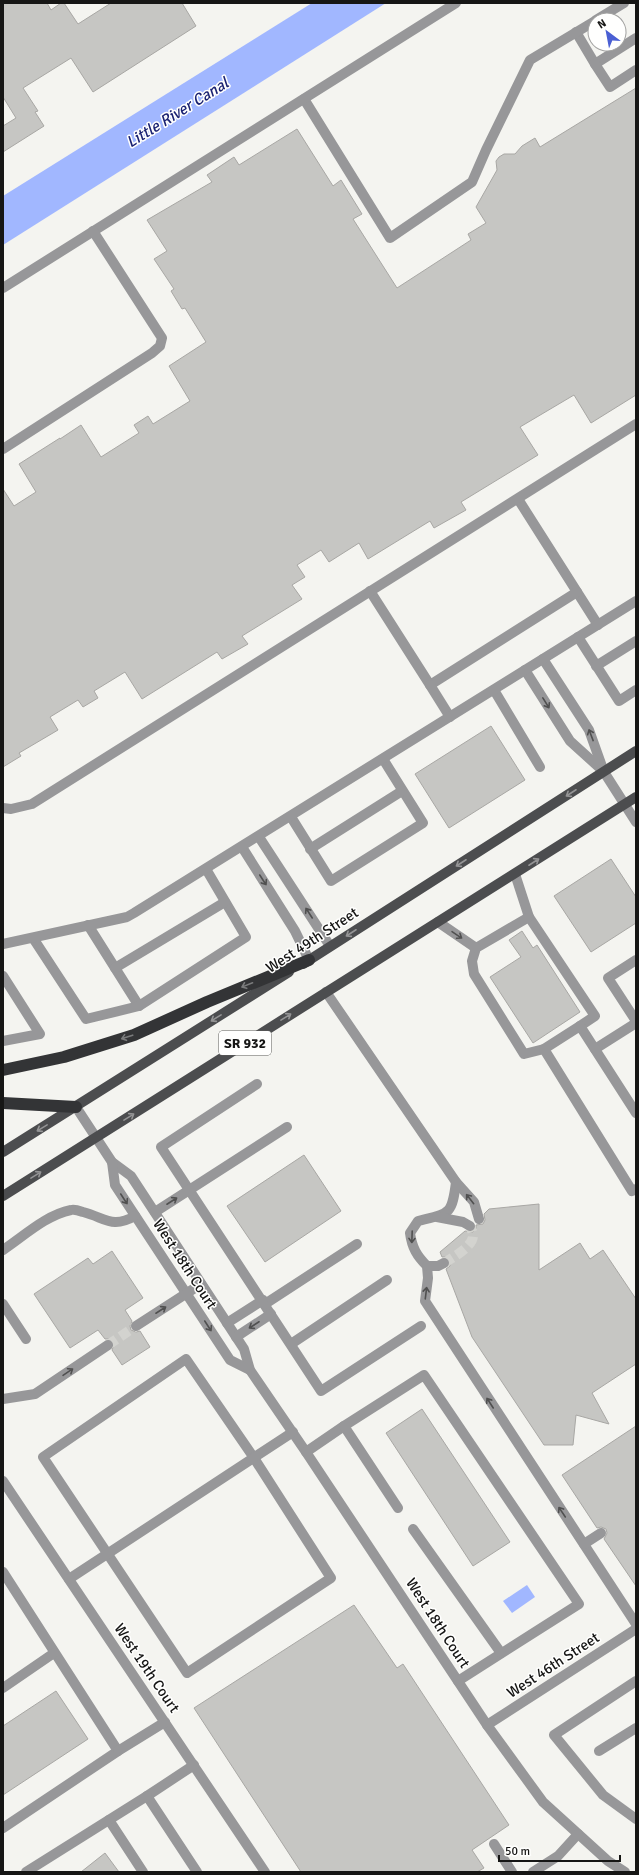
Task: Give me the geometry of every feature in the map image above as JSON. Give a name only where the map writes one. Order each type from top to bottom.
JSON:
[{"type":"highway","points":[[3,1070],[64,1057],[134,1035],[207,1002],[309,960]]},
{"type":"highway","points":[[3,1103],[76,1107]]},
{"type":"main road","name":"West 49th Street","points":[[3,1152],[309,960],[636,751]]},
{"type":"main road","name":"SR 932","points":[[3,1196],[636,797]]},
{"type":"street","points":[[3,288],[456,3]]},
{"type":"street","points":[[609,12],[624,3]]},
{"type":"street","points":[[304,99],[390,238],[472,182],[530,60],[587,25]]},
{"type":"street","points":[[576,32],[610,86],[636,70]]},
{"type":"street","points":[[596,64],[636,38]]},
{"type":"street","points":[[3,449],[152,353],[160,346],[162,338],[93,231]]},
{"type":"street","points":[[3,808],[11,809],[32,804],[636,424]]},
{"type":"street","points":[[518,499],[598,625]]},
{"type":"street","points":[[370,591],[450,717]]},
{"type":"street","points":[[430,685],[577,592]]},
{"type":"street","points":[[3,944],[127,917],[259,837],[636,601]]},
{"type":"street","points":[[578,637],[619,702],[636,690]]},
{"type":"street","points":[[596,666],[636,641]]},
{"type":"street","points":[[544,659],[589,730],[604,772],[636,822]]},
{"type":"street","points":[[525,670],[570,741],[604,772]]},
{"type":"street","points":[[494,690],[540,767]]},
{"type":"street","points":[[291,817],[330,881],[422,823],[383,760]]},
{"type":"street","points":[[310,849],[402,791]]},
{"type":"street","points":[[259,837],[330,946]]},
{"type":"street","points":[[242,847],[295,931],[309,960]]},
{"type":"street","points":[[33,938],[86,1019],[138,1006],[246,937],[206,869]]},
{"type":"street","points":[[515,874],[528,916],[595,1016],[544,1049],[524,1054],[474,974],[472,961],[476,948],[528,916]]},
{"type":"street","points":[[115,968],[225,902]]},
{"type":"street","points":[[438,922],[476,948]]},
{"type":"street","points":[[88,925],[138,1006]]},
{"type":"street","points":[[595,1048],[636,1022],[608,978],[636,960]]},
{"type":"street","points":[[3,976],[40,1034],[3,1041]]},
{"type":"street","points":[[326,992],[456,1182],[474,1202],[479,1219]]},
{"type":"street","points":[[580,1026],[636,1113]]},
{"type":"street","points":[[544,1049],[632,1191],[636,1189]]},
{"type":"street","points":[[257,1084],[161,1147],[321,1390],[421,1326]]},
{"type":"street","name":"West 18th Court","points":[[76,1107],[112,1162],[131,1176],[244,1349],[250,1370],[293,1432],[487,1725],[542,1802],[608,1861],[624,1872]]},
{"type":"street","points":[[155,1212],[287,1127]]},
{"type":"street","name":"West 18th Court","points":[[112,1162],[115,1185],[230,1360],[250,1370]]},
{"type":"street","points":[[456,1182],[453,1204],[444,1214],[418,1221],[410,1233],[411,1245],[417,1256],[427,1266],[428,1278],[425,1301],[636,1624]]},
{"type":"street","points":[[3,1250],[52,1217],[73,1209],[92,1214],[114,1223],[127,1220],[135,1216]]},
{"type":"street","points":[[437,1217],[463,1222],[470,1226]]},
{"type":"street","points":[[227,1323],[264,1302],[357,1244]]},
{"type":"street","points":[[427,1266],[438,1266],[444,1263]]},
{"type":"street","points":[[291,1344],[387,1280]]},
{"type":"street","points":[[136,1326],[201,1284]]},
{"type":"street","points":[[3,1304],[26,1340]]},
{"type":"street","points":[[236,1337],[271,1314]]},
{"type":"street","points":[[3,1399],[36,1394],[108,1345]]},
{"type":"street","points":[[186,1359],[254,1458],[331,1578],[187,1673],[43,1457],[186,1359]]},
{"type":"street","points":[[306,1452],[424,1374],[579,1604],[458,1681]]},
{"type":"street","points":[[344,1426],[398,1508]]},
{"type":"street","points":[[69,1578],[293,1432]]},
{"type":"street","name":"West 19th Court","points":[[3,1481],[265,1872]]},
{"type":"street","points":[[413,1529],[501,1653]]},
{"type":"street","points":[[584,1544],[601,1533]]},
{"type":"street","points":[[3,1572],[118,1752]]},
{"type":"street","name":"West 46th Street","points":[[487,1725],[636,1629]]},
{"type":"street","points":[[3,1688],[54,1653]]},
{"type":"street","points":[[636,1681],[554,1736],[603,1796],[636,1819]]},
{"type":"street","points":[[4,1825],[165,1722]]},
{"type":"street","points":[[599,1751],[636,1728]]},
{"type":"street","points":[[26,1872],[194,1765]]},
{"type":"street","points":[[147,1796],[197,1872]]},
{"type":"street","points":[[109,1820],[143,1872]]},
{"type":"street","points":[[533,1872],[558,1856],[578,1834]]},
{"type":"street","points":[[494,1844],[512,1872]]},
{"type":"water","name":"Little River Canal","points":[[312,3],[386,3],[3,245],[3,196]]},
{"type":"water","points":[[527,1585],[535,1597],[512,1613],[503,1601]]},
{"type":"building","points":[[3,3],[47,3],[51,10],[61,3],[64,3],[78,24],[111,3],[182,3],[196,26],[93,92],[71,58],[23,88],[38,111],[35,112],[44,126],[3,152],[3,126],[16,118],[3,97]]},
{"type":"building","points":[[636,88],[636,395],[591,423],[574,395],[520,427],[538,455],[461,502],[466,510],[434,528],[430,521],[368,559],[359,543],[329,562],[321,550],[297,565],[305,577],[292,585],[302,599],[242,636],[248,644],[222,659],[217,652],[142,699],[125,672],[94,691],[98,698],[83,707],[78,700],[50,717],[58,730],[19,753],[21,756],[3,767],[3,489],[14,506],[36,492],[19,464],[81,425],[101,457],[139,433],[134,425],[148,416],[153,424],[190,401],[169,366],[206,342],[185,308],[182,309],[171,291],[174,289],[154,259],[167,251],[147,220],[212,182],[207,175],[234,157],[239,165],[297,129],[333,186],[341,180],[362,214],[353,219],[397,288],[471,240],[468,234],[486,223],[476,207],[497,170],[496,161],[499,157],[504,154],[515,154],[522,146],[535,138],[540,147]]},
{"type":"building","points":[[491,726],[525,780],[449,828],[415,774]]},
{"type":"building","points":[[611,859],[636,897],[636,923],[591,952],[554,896]]},
{"type":"building","points":[[522,931],[533,948],[537,945],[580,1012],[533,1043],[490,977],[521,957],[509,940]]},
{"type":"building","points":[[304,1155],[341,1211],[265,1262],[227,1206]]},
{"type":"building","points":[[539,1204],[539,1270],[580,1243],[590,1259],[603,1250],[636,1299],[636,1364],[592,1393],[609,1424],[576,1415],[573,1445],[544,1445],[472,1337],[446,1269],[450,1266],[450,1260],[447,1257],[442,1257],[440,1252],[465,1231],[473,1232],[476,1229],[476,1225],[483,1224],[485,1220],[484,1214],[489,1209]]},
{"type":"building","points":[[112,1251],[143,1298],[125,1310],[132,1321],[130,1326],[131,1330],[136,1332],[140,1331],[150,1347],[122,1365],[112,1350],[114,1345],[113,1341],[110,1339],[105,1339],[98,1330],[70,1348],[34,1294],[88,1258],[93,1264]]},
{"type":"building","points":[[422,1409],[510,1542],[473,1566],[386,1433]]},
{"type":"building","points":[[636,1426],[636,1586],[604,1539],[607,1533],[606,1529],[601,1527],[597,1528],[562,1475]]},
{"type":"building","points":[[354,1605],[397,1668],[403,1664],[509,1825],[472,1850],[484,1868],[477,1872],[301,1872],[194,1708]]},
{"type":"building","points":[[56,1691],[88,1739],[3,1795],[3,1726]]},
{"type":"building","points":[[105,1853],[119,1872],[81,1872]]},
{"type":"tunnel","points":[[444,1263],[457,1255],[470,1243],[473,1235],[470,1226]]},
{"type":"tunnel","points":[[108,1345],[136,1326]]}]
